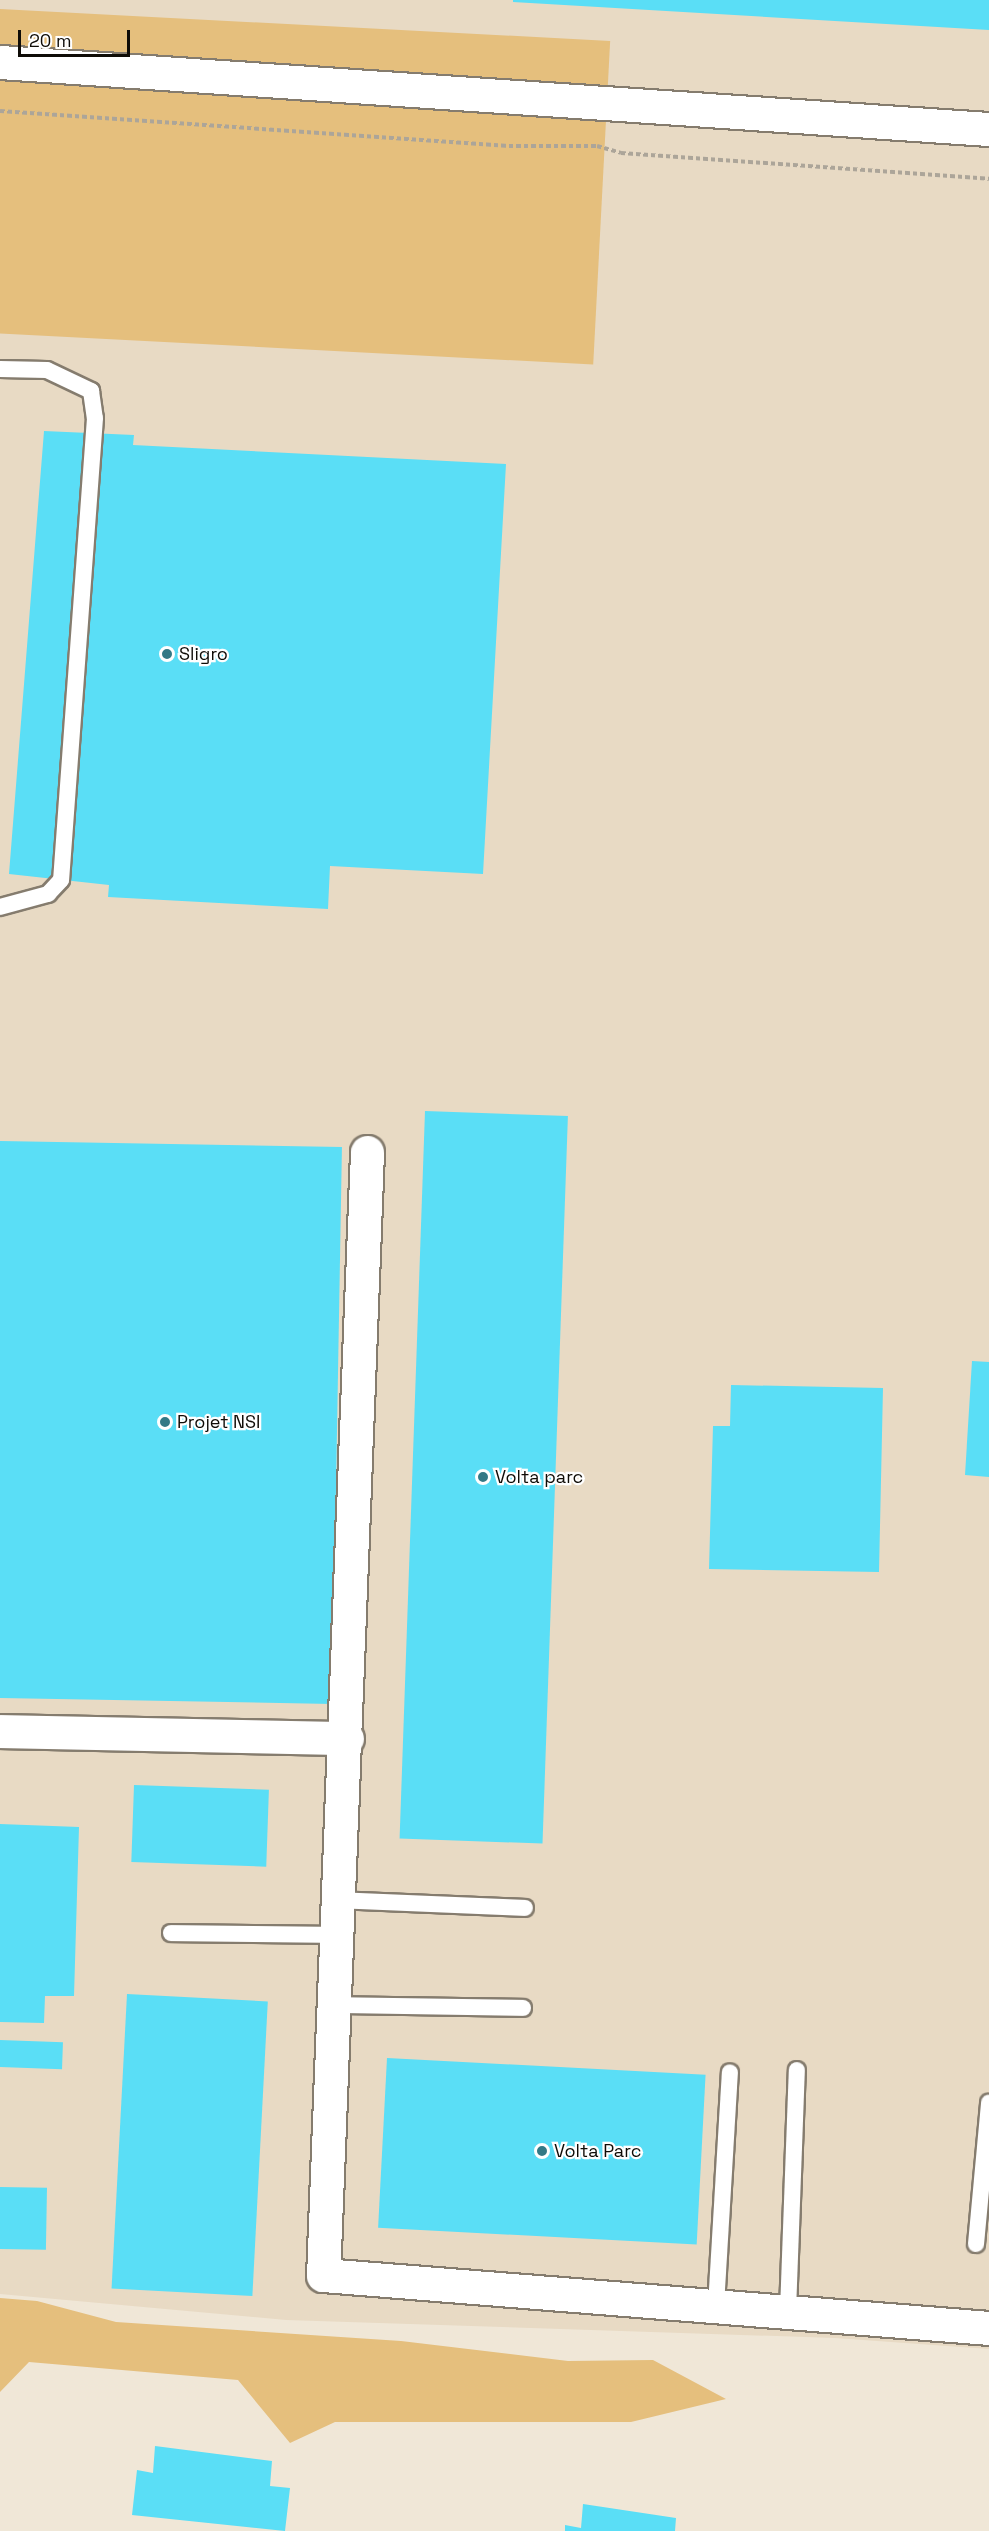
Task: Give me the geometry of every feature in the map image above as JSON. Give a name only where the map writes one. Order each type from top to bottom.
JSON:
[{"type":"street","points":[[0,62],[989,129]]},
{"type":"street","points":[[367,1152],[347,1738],[337,1900],[323,2275],[989,2328]]},
{"type":"street","points":[[0,1731],[347,1738]]},
{"type":"lane","points":[[0,369],[47,370],[91,391],[95,418],[61,880],[48,894],[0,907]]},
{"type":"lane","points":[[337,1900],[525,1908]]},
{"type":"lane","points":[[171,1933],[336,1935]]},
{"type":"lane","points":[[333,2005],[523,2008]]},
{"type":"lane","points":[[788,2312],[797,2070]]},
{"type":"lane","points":[[716,2306],[730,2072]]},
{"type":"lane","points":[[976,2244],[989,2103]]},
{"type":"path","points":[[0,111],[509,147],[597,146],[621,153],[989,179]]},
{"type":"shaded area","points":[[0,0],[989,0],[989,2349],[835,2338],[286,2320],[0,2294]]},
{"type":"shaded area","points":[[0,9],[610,41],[593,365],[0,333]]},
{"type":"shaded area","points":[[0,2298],[37,2301],[116,2322],[401,2341],[568,2361],[653,2360],[726,2399],[631,2422],[335,2422],[290,2443],[238,2380],[29,2362],[0,2392]]},
{"type":"building","points":[[513,0],[989,0],[989,30],[513,2]]},
{"type":"building","points":[[44,431],[134,435],[133,445],[506,464],[483,874],[330,866],[328,909],[108,897],[109,885],[9,874]]},
{"type":"building","name":"Volta parc","points":[[425,1111],[568,1116],[543,1844],[400,1839]]},
{"type":"building","name":"Projet NSI","points":[[0,1141],[342,1147],[332,1704],[0,1698]]},
{"type":"building","points":[[972,1361],[989,1362],[989,1477],[965,1475]]},
{"type":"building","points":[[731,1385],[883,1388],[879,1572],[709,1569],[713,1426],[730,1426]]},
{"type":"building","points":[[134,1785],[269,1790],[266,1867],[131,1862]]},
{"type":"building","points":[[0,1824],[79,1827],[74,1996],[45,1996],[44,2023],[0,2022]]},
{"type":"building","points":[[127,1994],[268,2001],[252,2296],[112,2289]]},
{"type":"building","points":[[0,2040],[63,2042],[62,2069],[0,2067]]},
{"type":"building","name":"Volta Parc","points":[[387,2058],[706,2075],[697,2244],[378,2228]]},
{"type":"building","points":[[0,2187],[47,2188],[46,2250],[0,2249]]},
{"type":"building","points":[[155,2446],[272,2461],[270,2486],[290,2488],[285,2531],[132,2515],[137,2470],[153,2473]]},
{"type":"building","points":[[583,2504],[676,2518],[675,2531],[565,2531],[565,2525],[581,2528]]},
{"type":"place","name":"Sligro","points":[[167,654]]},
{"type":"place","name":"Projet NSI","points":[[165,1422]]},
{"type":"place","name":"Volta parc","points":[[483,1477]]},
{"type":"place","name":"Volta Parc","points":[[542,2151]]}]
